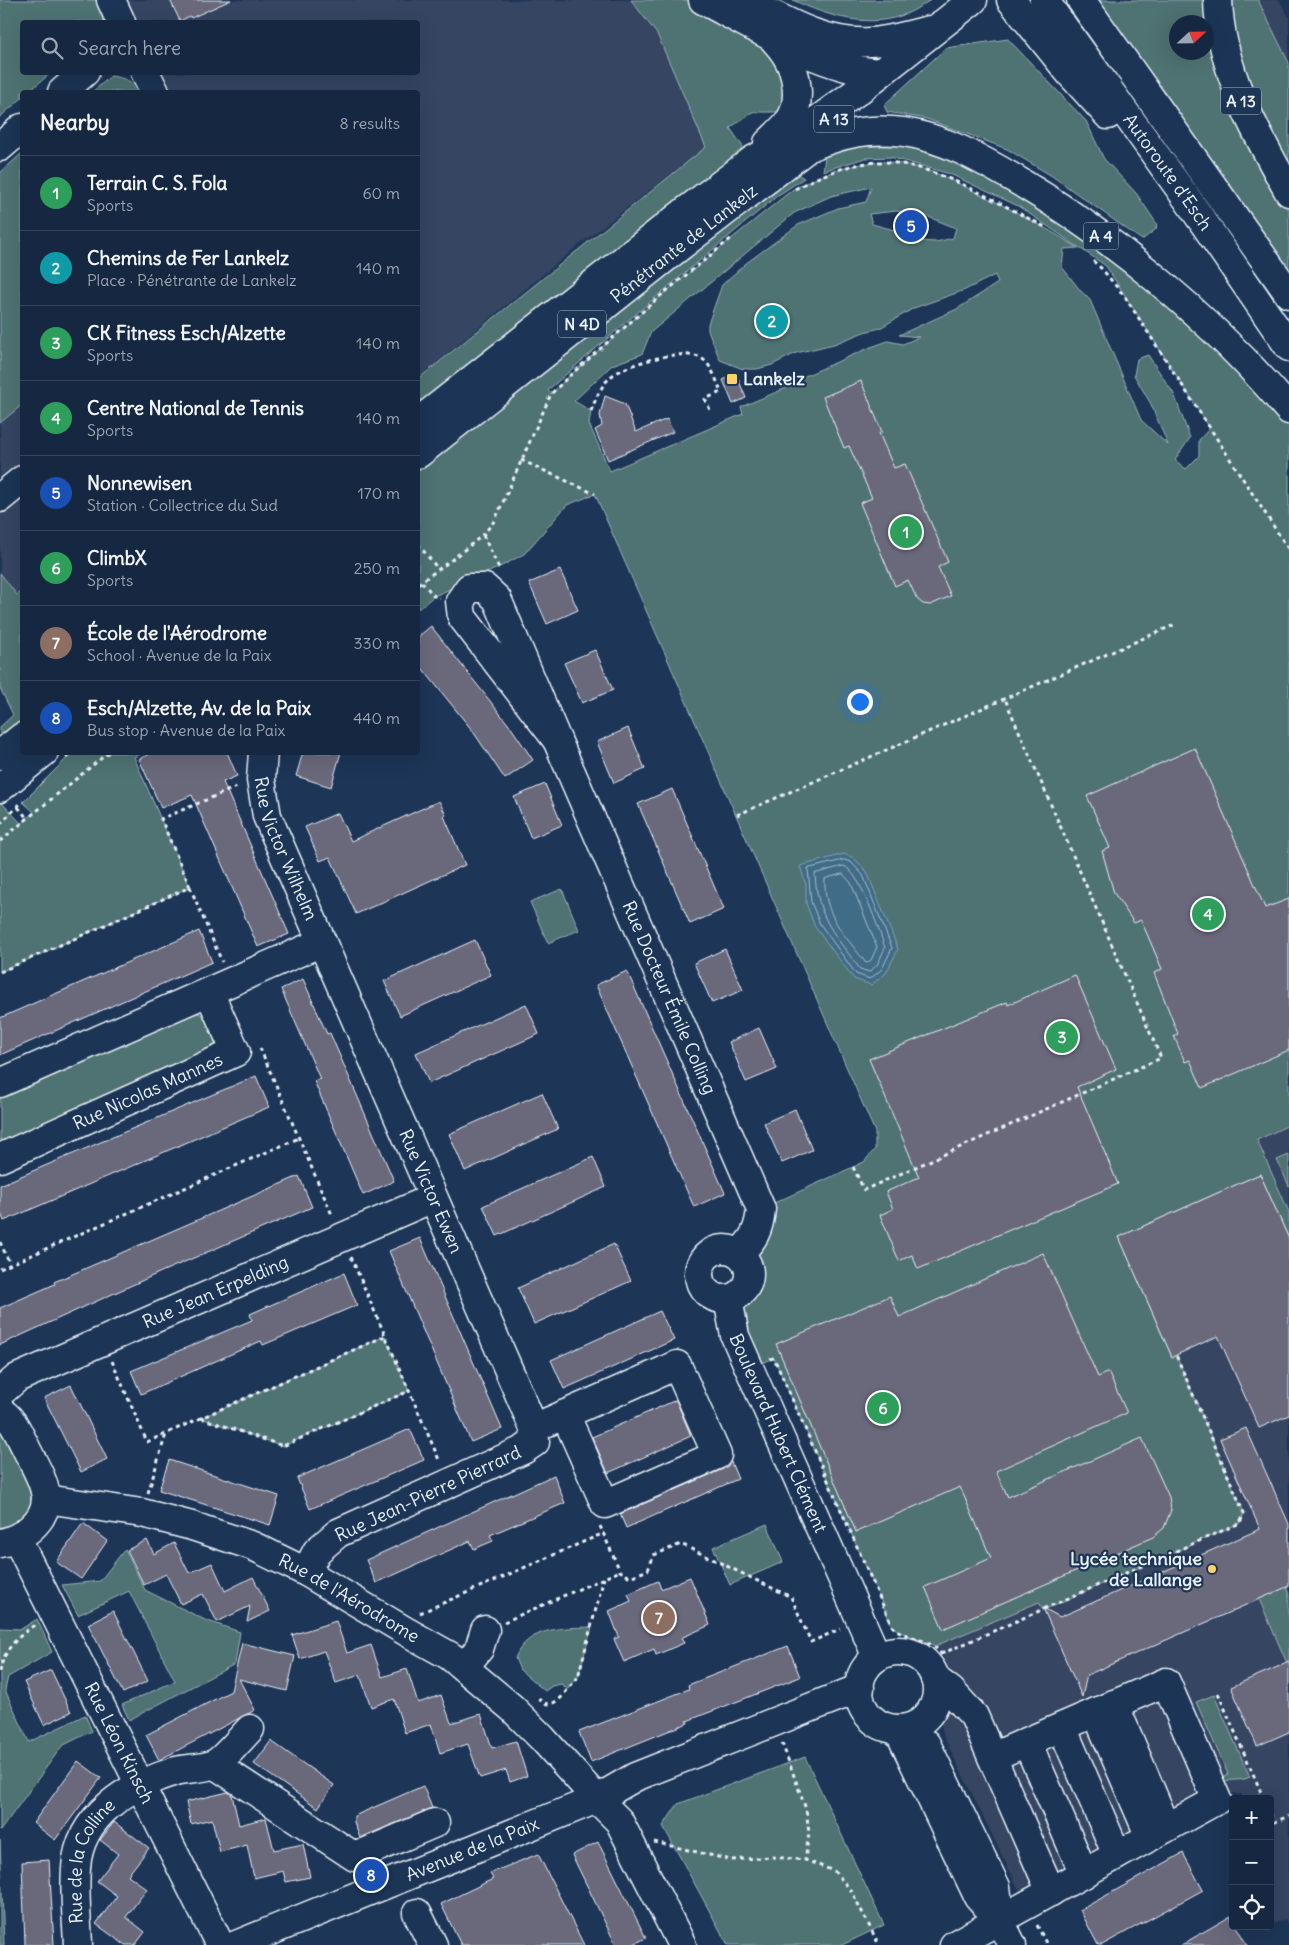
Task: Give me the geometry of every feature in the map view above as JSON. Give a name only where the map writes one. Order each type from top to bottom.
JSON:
[{"type":"main road","points":[[111,0],[120,20]]},
{"type":"main road","points":[[703,0],[771,36],[818,57],[856,69],[880,73]]},
{"type":"main road","points":[[744,0],[814,34],[853,43],[888,40],[936,30]]},
{"type":"main road","name":"A 13","points":[[753,160],[801,132],[859,90],[973,0]]},
{"type":"main road","points":[[1011,0],[1069,72],[1188,200]]},
{"type":"main road","name":"Autoroute d'Esch","points":[[1044,0],[1188,200],[1289,347]]},
{"type":"main road","name":"Autoroute d'Esch","points":[[1081,0],[1289,294]]},
{"type":"main road","name":"A 13","points":[[1218,0],[1222,38],[1241,100],[1254,129],[1289,192]]},
{"type":"main road","points":[[753,160],[790,119],[795,108],[796,83],[792,67],[786,54],[771,36]]},
{"type":"main road","points":[[64,90],[82,75]]},
{"type":"main road","points":[[146,75],[154,90]]},
{"type":"main road","name":"A 13","points":[[809,147],[859,90]]},
{"type":"main road","points":[[0,147],[20,130]]},
{"type":"main road","name":"A 4","points":[[809,147],[852,133],[872,130],[898,132],[933,139],[996,168],[1072,216],[1121,251],[1226,342],[1289,410]]},
{"type":"main road","name":"Pénétrante de Lankelz","points":[[420,452],[674,250],[809,147]]},
{"type":"main road","name":"Pénétrante de Lankelz","points":[[420,420],[753,160]]},
{"type":"main road","points":[[0,498],[20,482]]},
{"type":"main road","name":"Rue Docteur Émile Colling","points":[[557,740],[462,617],[460,601],[469,588],[485,588],[497,599],[761,1209],[760,1225],[751,1242],[739,1254]]},
{"type":"main road","points":[[0,755],[20,739]]},
{"type":"main road","points":[[0,788],[40,755]]},
{"type":"main road","name":"Rue Victor Wilhelm","points":[[264,755],[261,780],[267,816],[322,942]]},
{"type":"main road","points":[[0,1083],[322,942]]},
{"type":"main road","name":"Rue Victor Ewen","points":[[322,942],[535,1435]]},
{"type":"main road","name":"Rue Nicolas Mannes","points":[[0,1158],[236,1052],[220,987]]},
{"type":"main road","name":"Rue Jean Erpelding","points":[[0,1393],[17,1378],[433,1198]]},
{"type":"main road","points":[[715,1250],[731,1250],[739,1254],[745,1260],[748,1268],[749,1276],[742,1291],[728,1299],[712,1296],[705,1291],[698,1276],[702,1260],[715,1250]]},
{"type":"main road","name":"Boulevard Hubert Clément","points":[[728,1299],[735,1336],[749,1369],[873,1616],[877,1657]]},
{"type":"main road","name":"Rue Jean-Pierre Pierrard","points":[[306,1572],[318,1551],[338,1533],[523,1450],[535,1435],[565,1414],[677,1365],[717,1454],[605,1504],[565,1414]]},
{"type":"main road","points":[[0,1411],[13,1422],[43,1484],[46,1499],[40,1516],[30,1529],[8,1541]]},
{"type":"main road","name":"Rue de l'Aérodrome","points":[[46,1499],[142,1513],[192,1526],[253,1546],[306,1572],[450,1656],[512,1708],[619,1821],[682,1945]]},
{"type":"main road","name":"Rue Léon Kinsch","points":[[8,1541],[53,1613],[220,1945]]},
{"type":"main road","points":[[464,1667],[479,1649],[485,1630]]},
{"type":"main road","points":[[943,1675],[937,1689],[936,1700],[932,1710],[925,1718],[907,1726],[886,1727],[875,1722],[861,1695],[862,1676],[868,1665],[877,1657],[894,1652],[912,1653],[922,1659],[930,1668],[943,1675],[974,1716],[1070,1723],[1166,1682],[1134,1846],[1006,1933],[954,1945]]},
{"type":"main road","name":"Avenue de la Paix","points":[[597,1799],[641,1791],[779,1736],[861,1695]]},
{"type":"main road","name":"Avenue de la Paix","points":[[236,1945],[597,1799],[635,1777],[861,1695]]},
{"type":"main road","points":[[1070,1723],[1134,1846]]},
{"type":"main road","points":[[1070,1723],[1134,1846]]},
{"type":"main road","points":[[1070,1723],[1134,1846]]},
{"type":"main road","points":[[1070,1723],[1134,1846]]},
{"type":"main road","points":[[1070,1723],[1134,1846]]},
{"type":"main road","points":[[907,1726],[996,1887],[1006,1933]]},
{"type":"main road","points":[[250,1729],[214,1764],[355,1857],[435,1823]]},
{"type":"main road","name":"Rue de la Colline","points":[[78,1945],[76,1867],[82,1840],[96,1817],[116,1798],[140,1786],[176,1771],[214,1764]]},
{"type":"main road","points":[[417,1913],[433,1945]]},
{"type":"path","points":[[792,190],[817,177],[860,165],[879,162],[909,165],[951,180],[1048,228]]},
{"type":"path","points":[[420,582],[482,535],[495,520],[551,394],[659,297],[734,236]]},
{"type":"path","points":[[1090,259],[1102,269],[1125,297],[1289,550]]},
{"type":"path","points":[[591,411],[597,396],[612,375],[629,367],[672,354],[691,354],[704,360],[721,392],[705,399],[710,410],[712,408]]},
{"type":"path","points":[[521,460],[595,494]]},
{"type":"path","points":[[482,535],[498,568],[485,588]]},
{"type":"path","points":[[420,546],[438,569]]},
{"type":"path","points":[[737,816],[1174,625]]},
{"type":"path","points":[[853,1167],[864,1190],[1161,1058],[1005,699]]},
{"type":"path","points":[[0,841],[105,755]]},
{"type":"path","points":[[220,987],[190,887],[160,819],[236,787],[261,780]]},
{"type":"path","points":[[0,972],[190,887]]},
{"type":"path","points":[[257,1041],[449,1483]]},
{"type":"path","points":[[0,1269],[299,1138]]},
{"type":"path","points":[[0,1242],[10,1264]]},
{"type":"path","points":[[103,1342],[147,1442],[385,1336]]},
{"type":"path","points":[[943,1675],[1240,1523],[1244,1513],[1176,1355]]},
{"type":"path","points":[[749,1369],[774,1358],[873,1616],[892,1626],[898,1633],[925,1640],[935,1646],[943,1675],[952,1682],[948,1667],[943,1675]]},
{"type":"path","points":[[201,1418],[283,1446],[409,1391]]},
{"type":"path","points":[[142,1513],[166,1434]]},
{"type":"path","points":[[600,1525],[620,1571],[630,1577],[648,1570],[654,1555],[681,1544],[791,1597],[811,1642],[873,1616]]},
{"type":"path","points":[[417,1614],[604,1533]]},
{"type":"path","points":[[485,1630],[620,1571]]},
{"type":"path","points":[[512,1708],[521,1699],[528,1697],[547,1704],[553,1703],[559,1700],[578,1676],[604,1578]]},
{"type":"path","points":[[0,1672],[2,1661],[11,1644],[33,1625],[53,1613]]},
{"type":"path","points":[[1218,1693],[1261,1795]]},
{"type":"path","points":[[779,1736],[806,1809],[809,1833],[806,1860]]},
{"type":"path","points":[[1274,1822],[1289,1816]]},
{"type":"path","points":[[627,1836],[731,1860],[772,1857],[806,1860],[834,1871],[852,1890],[879,1945]]},
{"type":"shaded area","points":[[111,0],[631,0],[657,34],[706,147],[574,249],[420,376],[420,90],[154,90],[146,75],[420,75],[420,20],[120,20]]},
{"type":"shaded area","points":[[1258,0],[1279,0],[1289,17],[1289,63]]},
{"type":"shaded area","points":[[20,407],[20,593],[17,595],[0,573],[0,423]]},
{"type":"shaded area","points":[[1289,1125],[1289,1212],[1257,1140]]},
{"type":"shaded area","name":"Lycée technique de Lallange","points":[[1260,1174],[1289,1239],[1289,1927],[1285,1919],[1274,1923],[1274,1795],[1241,1795],[1231,1793],[1027,1906],[944,1737],[941,1724],[952,1682],[943,1656],[935,1646],[1040,1601],[1044,1609],[1240,1523],[1243,1513],[1176,1356],[1172,1357],[1119,1237]]},
{"type":"green space","points":[[0,0],[99,0],[106,20],[20,20],[20,75],[49,75],[30,90],[20,90],[20,100],[0,117]]},
{"type":"green space","points":[[631,0],[688,0],[769,47],[783,77],[785,112],[752,112],[730,128],[746,151],[420,409],[420,377],[706,147],[657,34]]},
{"type":"green space","points":[[793,0],[931,0],[911,12],[894,18],[864,21],[834,16]]},
{"type":"green space","points":[[1097,0],[1209,0],[1279,193],[1289,210],[1289,270]]},
{"type":"green space","points":[[1229,0],[1258,0],[1289,63],[1289,172],[1260,120],[1231,37]]},
{"type":"green space","points":[[1008,39],[1086,121],[1104,159],[1136,193],[1157,224],[1156,229],[1142,240],[1052,176],[1007,149],[927,119],[887,112],[884,105],[946,48]]},
{"type":"green space","points":[[111,76],[131,82],[138,90],[94,90]]},
{"type":"green space","points":[[858,146],[904,146],[950,160],[1028,201],[1110,260],[1121,251],[1289,410],[1289,1125],[1257,1140],[1289,1212],[1289,1239],[1260,1174],[1119,1237],[1172,1357],[1176,1355],[1244,1513],[1240,1523],[1043,1610],[1039,1602],[935,1646],[902,1633],[892,1626],[774,1358],[749,1369],[736,1296],[746,1284],[748,1270],[745,1260],[761,1209],[864,1162],[875,1149],[875,1132],[595,494],[567,505],[524,554],[498,568],[434,596],[420,607],[420,467],[792,171],[804,178],[777,196],[624,324],[548,390],[551,394],[659,297],[792,190],[844,168],[867,163],[893,162],[922,169],[951,180],[1025,217],[1078,248],[1064,249],[1062,267],[1090,300],[1141,420],[1168,445],[1151,404],[1134,375],[1137,359],[1148,355],[1174,394],[1190,438],[1175,460],[1186,469],[1199,456],[1199,440],[1210,428],[1106,266],[1018,206],[950,174],[890,157],[865,158],[823,171],[825,157]],"holes":[[[871,187],[866,202],[838,208],[798,225],[745,264],[722,285],[708,324],[708,330],[720,360],[743,369],[757,369],[772,365],[796,353],[834,344],[880,328],[914,308],[965,290],[995,275],[998,283],[957,309],[899,335],[919,337],[903,344],[888,341],[871,347],[805,376],[786,388],[741,407],[743,414],[610,471],[589,424],[591,411],[574,401],[612,365],[642,354],[651,332],[794,213],[831,196]],[[896,211],[921,214],[956,228],[953,238],[936,242],[918,241],[898,231],[872,224],[869,214]]]},
{"type":"green space","points":[[20,155],[20,407],[0,423],[0,173]]},
{"type":"green space","points":[[0,573],[17,595],[20,593],[20,727],[0,743],[0,727],[13,715],[0,688]]},
{"type":"green space","points":[[70,755],[138,755],[134,757],[190,887],[0,972],[0,801],[21,823],[34,812],[23,802]]},
{"type":"green space","points":[[562,889],[579,930],[548,943],[530,902]]},
{"type":"green space","points":[[198,1013],[209,1017],[217,1038],[213,1048],[13,1139],[0,1140],[0,1098],[187,1015]]},
{"type":"green space","points":[[1289,1155],[1289,1186],[1277,1160]]},
{"type":"green space","points":[[385,1336],[409,1391],[283,1446],[201,1418]]},
{"type":"green space","points":[[0,1411],[46,1499],[0,1543]]},
{"type":"green space","points":[[767,1524],[783,1562],[730,1585],[713,1547]]},
{"type":"green space","points":[[125,1549],[145,1590],[205,1620],[240,1632],[235,1664],[129,1720],[122,1705],[175,1681],[129,1591],[78,1615],[62,1585],[100,1581]]},
{"type":"green space","points":[[1286,1587],[1289,1594],[1289,1662],[1287,1663],[1259,1599]]},
{"type":"green space","points":[[37,1619],[52,1652],[8,1677],[5,1690],[29,1742],[85,1715],[92,1731],[62,1746],[0,1831],[0,1628],[21,1629]]},
{"type":"green space","points":[[592,1627],[578,1677],[568,1689],[561,1684],[552,1686],[545,1691],[520,1670],[515,1658],[521,1648],[538,1634],[559,1629]]},
{"type":"green space","points":[[1214,1695],[1250,1777],[1220,1783],[1218,1779],[1228,1774],[1196,1702]]},
{"type":"green space","points":[[805,1757],[884,1925],[842,1945],[728,1945],[663,1826],[678,1804]]},
{"type":"green space","points":[[0,1840],[4,1945],[0,1945]]},
{"type":"water","points":[[844,854],[854,858],[867,872],[898,949],[886,973],[871,985],[854,979],[815,927],[806,903],[806,885],[800,866]]},
{"type":"building","points":[[170,0],[231,0],[191,18],[190,16],[180,20]]},
{"type":"building","points":[[736,374],[746,398],[733,404],[723,380]]},
{"type":"building","points":[[861,381],[882,432],[879,433],[894,468],[905,464],[948,562],[938,567],[951,596],[930,605],[923,604],[917,599],[908,580],[895,586],[860,503],[872,498],[849,446],[844,448],[823,397]]},
{"type":"building","points":[[605,396],[625,404],[636,432],[667,419],[673,432],[608,460],[595,430],[602,426],[600,415]]},
{"type":"building","points":[[560,570],[578,610],[547,624],[529,583]]},
{"type":"building","points":[[431,626],[512,729],[533,760],[505,779],[472,730],[420,665],[420,635]]},
{"type":"building","points":[[595,650],[613,690],[582,703],[564,663]]},
{"type":"building","points":[[628,728],[645,769],[614,783],[597,742]]},
{"type":"building","points":[[1195,748],[1265,908],[1289,899],[1289,1050],[1202,1088],[1190,1060],[1185,1062],[1174,1036],[1178,1034],[1154,973],[1162,969],[1141,920],[1134,923],[1114,893],[1102,851],[1110,848],[1087,796]]},
{"type":"building","points":[[148,755],[228,755],[237,776],[223,782],[289,934],[258,947],[192,795],[161,808],[139,759]]},
{"type":"building","points":[[302,755],[340,755],[331,787],[296,776]]},
{"type":"building","points":[[545,784],[562,825],[531,838],[514,797]]},
{"type":"building","points":[[672,789],[724,909],[690,924],[638,804]]},
{"type":"building","points":[[439,801],[465,865],[356,914],[330,857],[320,861],[305,827],[338,813],[351,841]]},
{"type":"building","points":[[199,931],[212,962],[0,1055],[0,1018]]},
{"type":"building","points":[[475,940],[491,975],[400,1016],[384,981]]},
{"type":"building","points":[[725,949],[743,990],[712,1003],[694,963]]},
{"type":"building","points":[[627,971],[725,1193],[694,1207],[596,985]]},
{"type":"building","points":[[1075,975],[1116,1069],[1077,1087],[1118,1184],[918,1269],[912,1255],[899,1261],[880,1215],[893,1209],[886,1192],[919,1177],[869,1059],[1007,1002],[1008,1005]]},
{"type":"building","points":[[303,979],[327,1034],[330,1033],[394,1181],[363,1195],[314,1081],[320,1079],[281,989]]},
{"type":"building","points":[[526,1004],[539,1034],[429,1083],[416,1053]]},
{"type":"building","points":[[759,1028],[777,1069],[746,1082],[729,1042]]},
{"type":"building","points":[[256,1076],[269,1107],[4,1221],[0,1211],[0,1185]]},
{"type":"building","points":[[542,1093],[558,1129],[465,1171],[449,1134]]},
{"type":"building","points":[[795,1109],[812,1150],[782,1163],[764,1123]]},
{"type":"building","points":[[593,1157],[606,1187],[497,1236],[483,1206]]},
{"type":"building","points":[[1260,1174],[1289,1239],[1289,1415],[1259,1428],[1218,1336],[1172,1357],[1119,1237]]},
{"type":"building","points":[[299,1176],[312,1207],[161,1272],[0,1345],[0,1308],[55,1284],[54,1282]]},
{"type":"building","points":[[420,1238],[502,1429],[471,1442],[389,1251]]},
{"type":"building","points":[[614,1244],[631,1281],[534,1324],[518,1288]]},
{"type":"building","points":[[1043,1253],[1098,1377],[1108,1372],[1127,1413],[996,1471],[1008,1497],[1142,1438],[1169,1497],[1171,1510],[1164,1528],[1153,1537],[943,1629],[925,1587],[991,1558],[960,1487],[856,1532],[776,1344],[890,1296],[899,1317]]},
{"type":"building","points":[[344,1273],[357,1305],[263,1345],[261,1341],[141,1394],[131,1371],[252,1320],[250,1314]]},
{"type":"building","points":[[660,1311],[674,1340],[564,1389],[551,1360]]},
{"type":"building","points":[[71,1385],[107,1459],[81,1472],[44,1398]]},
{"type":"building","points":[[676,1400],[691,1436],[608,1473],[592,1437]]},
{"type":"building","points":[[1246,1428],[1289,1524],[1289,1586],[1087,1675],[1082,1697],[1043,1608],[1060,1617],[1260,1529],[1220,1439]]},
{"type":"building","points":[[410,1429],[424,1460],[310,1509],[297,1478]]},
{"type":"building","points":[[169,1460],[279,1496],[270,1525],[159,1490]]},
{"type":"building","points":[[731,1462],[738,1479],[626,1528],[620,1514],[723,1469]]},
{"type":"building","points":[[554,1475],[565,1503],[490,1535],[493,1541],[474,1549],[470,1541],[376,1583],[366,1560]]},
{"type":"building","points":[[83,1523],[107,1541],[81,1579],[56,1562]]},
{"type":"building","points":[[147,1540],[154,1554],[174,1543],[189,1573],[212,1563],[225,1591],[253,1577],[270,1611],[247,1622],[250,1606],[217,1622],[203,1594],[181,1604],[166,1574],[144,1585],[127,1550]]},
{"type":"building","points":[[690,1577],[710,1625],[681,1638],[684,1643],[656,1655],[654,1649],[624,1662],[614,1639],[619,1637],[609,1611],[631,1601],[628,1594],[658,1581],[661,1589]]},
{"type":"building","points":[[113,1611],[148,1681],[123,1693],[88,1624]]},
{"type":"building","points":[[336,1621],[347,1653],[371,1645],[382,1677],[407,1669],[418,1703],[441,1695],[451,1723],[481,1714],[492,1748],[516,1741],[527,1776],[510,1782],[506,1770],[480,1778],[468,1744],[440,1753],[431,1724],[405,1733],[394,1699],[371,1707],[360,1675],[336,1683],[324,1651],[300,1659],[292,1635]]},
{"type":"building","points":[[242,1643],[295,1656],[287,1691],[239,1679],[255,1710],[159,1760],[146,1735],[231,1691]]},
{"type":"building","points":[[788,1646],[800,1677],[687,1721],[688,1723],[591,1762],[579,1732],[689,1689],[688,1685]]},
{"type":"building","points":[[1289,1662],[1289,1732],[1257,1746],[1231,1687]]},
{"type":"building","points":[[51,1670],[71,1712],[44,1725],[24,1682]]},
{"type":"building","points":[[271,1741],[334,1785],[318,1808],[254,1764]]},
{"type":"building","points":[[78,1761],[101,1778],[55,1840],[33,1823]]},
{"type":"building","points":[[423,1786],[432,1808],[360,1838],[354,1822],[354,1816]]},
{"type":"building","points":[[228,1792],[232,1795],[239,1825],[266,1818],[274,1850],[303,1844],[310,1877],[286,1882],[283,1871],[254,1878],[247,1845],[220,1852],[212,1819],[191,1824],[186,1802]]},
{"type":"building","points":[[114,1822],[149,1848],[128,1875],[147,1889],[126,1917],[145,1932],[135,1945],[125,1945],[96,1924],[117,1896],[97,1881],[118,1854],[100,1840]]},
{"type":"building","points":[[598,1842],[646,1938],[632,1945],[616,1945],[572,1855]]},
{"type":"building","points":[[1183,1853],[1203,1890],[1102,1945],[1098,1945],[1080,1910]]},
{"type":"building","points":[[538,1854],[584,1945],[461,1945],[441,1904],[493,1879],[490,1873]]},
{"type":"building","points":[[49,1860],[54,1945],[25,1945],[22,1862]]},
{"type":"building","points":[[1229,1917],[1229,1930],[1238,1930],[1247,1945],[1181,1945]]},
{"type":"place","name":"Nonnewisen","points":[[911,226]]},
{"type":"place","name":"Chemins de Fer Lankelz","points":[[772,321]]},
{"type":"place","name":"Lankelz","points":[[732,379]]},
{"type":"place","name":"Terrain C. S. Fola","points":[[906,532]]},
{"type":"place","name":"Centre National de Tennis","points":[[1208,914]]},
{"type":"place","name":"CK Fitness Esch/Alzette","points":[[1062,1037]]},
{"type":"place","name":"ClimbX","points":[[883,1408]]},
{"type":"place","name":"Lycée technique de Lallange","points":[[1212,1569]]},
{"type":"place","name":"École de l'Aérodrome","points":[[659,1618]]},
{"type":"place","name":"Esch/Alzette, Av. de la Paix","points":[[371,1875]]}]
